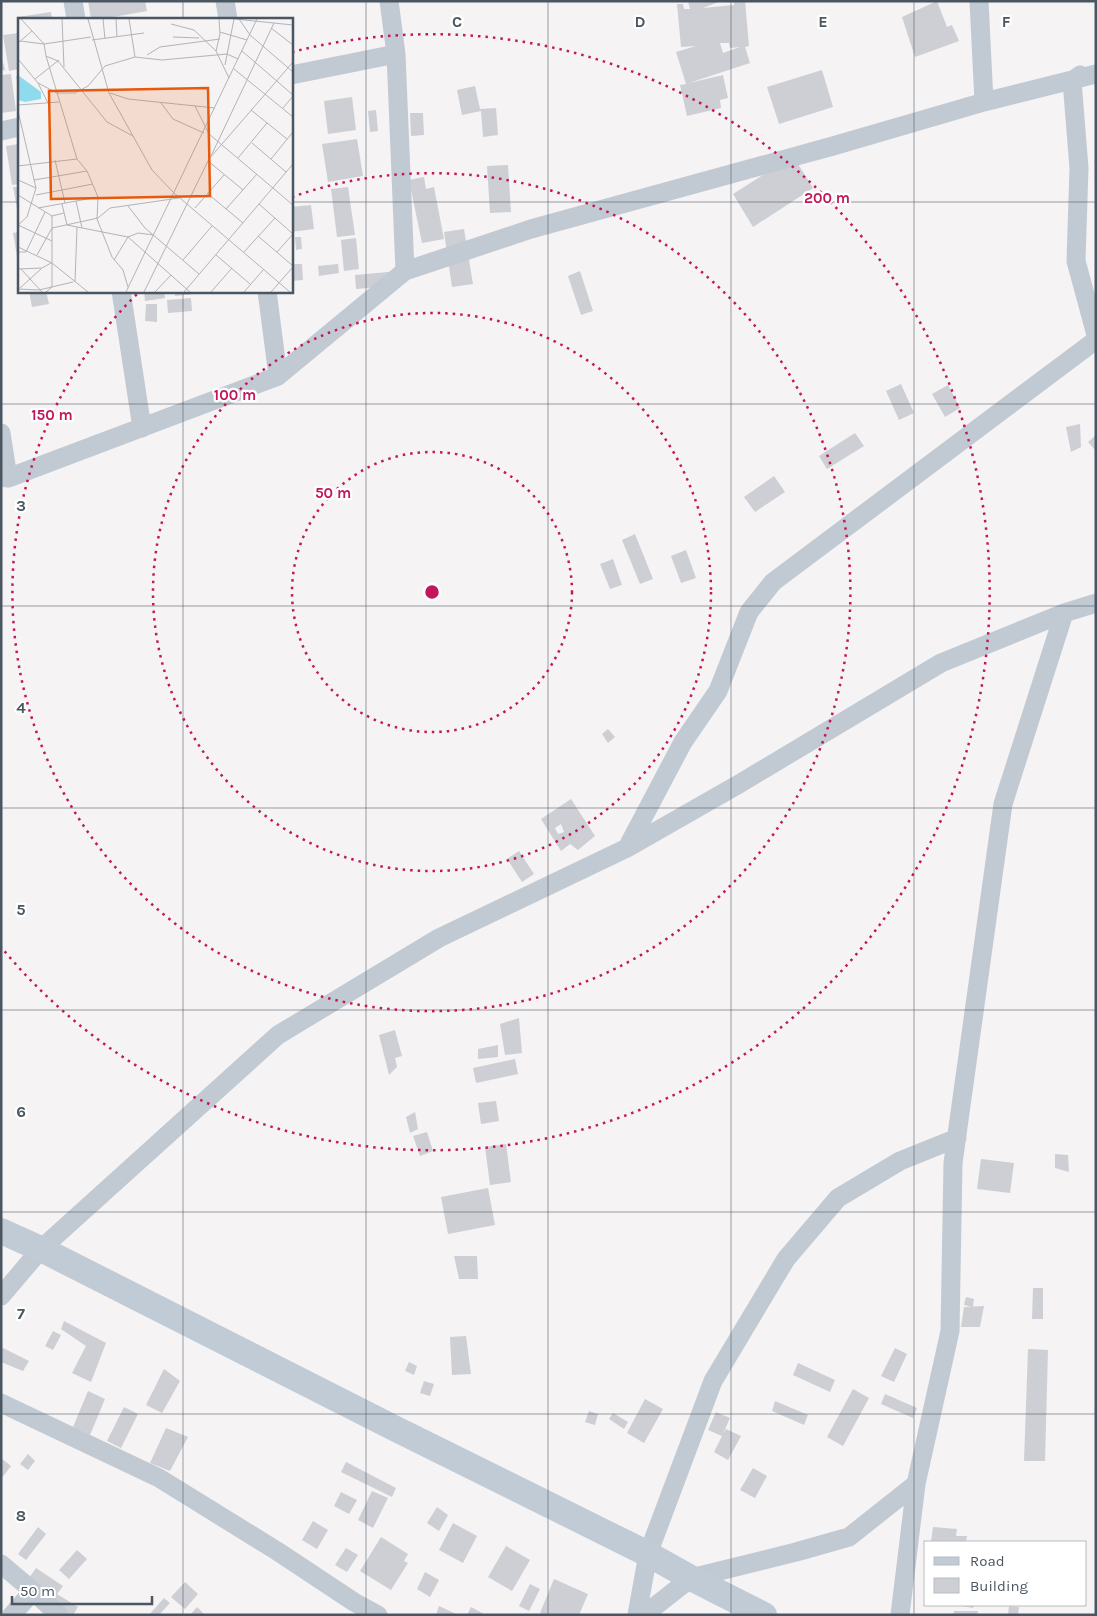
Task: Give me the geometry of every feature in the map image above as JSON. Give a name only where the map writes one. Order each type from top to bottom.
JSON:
[{"type":"street","points":[[73,1],[76,18]]},
{"type":"street","points":[[225,1],[228,18]]},
{"type":"street","points":[[389,1],[396,54],[405,271]]},
{"type":"street","points":[[979,1],[984,102]]},
{"type":"street","points":[[292,75],[396,54]]},
{"type":"street","points":[[1072,81],[1096,64]]},
{"type":"street","points":[[1,433],[5,477],[142,428],[278,376],[405,271],[530,229],[833,146],[984,102],[1096,74]]},
{"type":"street","points":[[1072,81],[1079,168],[1076,261],[1096,335]]},
{"type":"street","points":[[1,131],[18,127]]},
{"type":"street","points":[[121,292],[142,428]]},
{"type":"street","points":[[267,292],[278,376]]},
{"type":"street","points":[[627,848],[684,742],[718,691],[749,612],[773,582],[1096,340]]},
{"type":"street","points":[[1,1296],[41,1249],[278,1035],[439,938],[627,848],[739,784],[941,663],[1096,602]]},
{"type":"street","points":[[900,1615],[916,1484],[950,1331],[953,1163],[1003,804],[1064,613]]},
{"type":"street","points":[[637,1615],[648,1554],[713,1381],[786,1259],[838,1198],[900,1160],[957,1138]]},
{"type":"street","points":[[1,1231],[41,1249],[648,1554],[764,1615]]},
{"type":"street","points":[[1,1403],[159,1478],[277,1551],[348,1608],[378,1615]]},
{"type":"street","points":[[644,1615],[691,1578],[848,1537],[916,1484]]},
{"type":"street","points":[[1,1564],[34,1591],[59,1615]]},
{"type":"street","points":[[12,1615],[34,1591]]},
{"type":"building","points":[[88,1],[145,1],[147,11],[108,18],[91,18]]},
{"type":"building","points":[[688,1],[721,1],[703,8],[734,5],[734,1],[745,1],[749,46],[745,47],[750,63],[689,83],[723,75],[728,98],[720,100],[721,108],[687,116],[680,85],[686,84],[676,52],[696,46],[681,47],[677,4],[683,4],[684,9],[690,9]],"holes":[[[720,43],[729,43],[730,48],[740,47],[723,53]]]},
{"type":"building","points":[[937,1],[947,27],[952,25],[959,41],[915,57],[902,17]]},
{"type":"building","points":[[51,12],[52,18],[18,18]]},
{"type":"building","points":[[18,33],[18,69],[9,71],[3,35]]},
{"type":"building","points":[[1,55],[5,70],[1,71]]},
{"type":"building","points":[[822,70],[833,107],[779,124],[767,87]]},
{"type":"building","points":[[11,74],[16,111],[1,113],[1,75]]},
{"type":"building","points":[[475,86],[480,109],[496,108],[498,135],[483,137],[481,111],[462,115],[457,90]]},
{"type":"building","points":[[352,97],[356,130],[328,134],[324,101]]},
{"type":"building","points":[[376,110],[378,131],[370,132],[368,111]]},
{"type":"building","points":[[410,113],[423,113],[424,135],[411,136]]},
{"type":"building","points":[[357,139],[363,176],[328,182],[322,144]]},
{"type":"building","points":[[18,144],[18,184],[12,185],[6,146]]},
{"type":"building","points":[[793,156],[813,188],[753,227],[733,194]]},
{"type":"building","points":[[508,165],[511,212],[490,213],[487,166]]},
{"type":"building","points":[[424,177],[426,189],[434,187],[444,239],[422,243],[409,180]]},
{"type":"building","points":[[13,187],[18,187],[18,214]]},
{"type":"building","points":[[348,187],[355,235],[337,237],[331,189]]},
{"type":"building","points":[[311,205],[314,229],[292,232],[292,207]]},
{"type":"building","points":[[464,229],[473,284],[452,287],[444,232]]},
{"type":"building","points":[[18,232],[18,262],[13,233]]},
{"type":"building","points":[[295,237],[301,237],[302,249],[296,250]]},
{"type":"building","points":[[356,238],[359,269],[344,271],[341,240]]},
{"type":"building","points":[[292,264],[302,264],[303,280],[292,281]]},
{"type":"building","points":[[338,264],[339,273],[319,276],[318,266]]},
{"type":"building","points":[[399,271],[400,285],[356,289],[355,275]]},
{"type":"building","points":[[580,271],[593,311],[581,315],[568,276]]},
{"type":"building","points":[[29,292],[46,292],[49,304],[32,307]]},
{"type":"building","points":[[144,292],[164,292],[165,298],[145,301]]},
{"type":"building","points":[[175,292],[193,292],[194,294],[175,296]]},
{"type":"building","points":[[201,292],[218,292],[218,293],[202,294]]},
{"type":"building","points":[[191,298],[192,311],[168,313],[167,300]]},
{"type":"building","points":[[146,304],[157,304],[157,322],[145,321]]},
{"type":"building","points":[[901,384],[914,413],[899,420],[886,391]]},
{"type":"building","points":[[948,385],[960,408],[945,417],[932,394]]},
{"type":"building","points":[[1080,424],[1081,447],[1071,452],[1066,427]]},
{"type":"building","points":[[855,433],[864,446],[827,469],[819,456]]},
{"type":"building","points":[[1096,435],[1096,451],[1088,442]]},
{"type":"building","points":[[774,476],[785,492],[755,512],[744,497]]},
{"type":"building","points":[[635,534],[653,579],[640,584],[622,540]]},
{"type":"building","points":[[686,550],[696,578],[681,583],[671,556]]},
{"type":"building","points":[[613,559],[622,585],[610,589],[600,564]]},
{"type":"building","points":[[608,729],[615,737],[608,743],[602,734]]},
{"type":"building","points":[[571,799],[595,836],[578,850],[570,844],[561,851],[541,819]],"holes":[[[561,824],[564,832],[558,834],[555,828]]]},
{"type":"building","points":[[519,851],[534,874],[522,882],[507,859]]},
{"type":"building","points":[[519,1018],[522,1053],[505,1055],[500,1024]]},
{"type":"building","points":[[395,1030],[402,1056],[395,1058],[397,1067],[389,1075],[379,1035]]},
{"type":"building","points":[[498,1045],[498,1057],[478,1059],[478,1049]]},
{"type":"building","points":[[515,1059],[518,1074],[476,1083],[473,1068]]},
{"type":"building","points":[[496,1101],[499,1121],[481,1124],[478,1103]]},
{"type":"building","points":[[415,1112],[418,1129],[410,1133],[406,1117]]},
{"type":"building","points":[[427,1132],[433,1151],[420,1156],[413,1136]]},
{"type":"building","points":[[506,1144],[511,1182],[490,1185],[485,1147]]},
{"type":"building","points":[[1055,1154],[1068,1155],[1069,1172],[1055,1168]]},
{"type":"building","points":[[981,1159],[1014,1163],[1010,1193],[977,1189]]},
{"type":"building","points":[[488,1188],[495,1225],[448,1234],[441,1197]]},
{"type":"building","points":[[454,1256],[477,1256],[478,1279],[459,1279]]},
{"type":"building","points":[[1033,1288],[1043,1288],[1043,1319],[1032,1319]]},
{"type":"building","points":[[966,1297],[974,1299],[973,1307],[964,1305]]},
{"type":"building","points":[[984,1306],[980,1327],[961,1327],[964,1307]]},
{"type":"building","points":[[64,1321],[106,1343],[91,1382],[72,1373],[86,1346],[61,1329]]},
{"type":"building","points":[[53,1331],[61,1335],[53,1350],[45,1346]]},
{"type":"building","points":[[466,1336],[471,1374],[452,1375],[450,1337]]},
{"type":"building","points":[[1,1347],[29,1361],[23,1371],[1,1362]]},
{"type":"building","points":[[895,1348],[907,1354],[894,1382],[881,1376]]},
{"type":"building","points":[[1028,1349],[1048,1350],[1045,1461],[1024,1461]]},
{"type":"building","points":[[409,1362],[417,1366],[414,1375],[405,1371]]},
{"type":"building","points":[[798,1363],[835,1380],[830,1392],[793,1375]]},
{"type":"building","points":[[164,1369],[180,1381],[162,1413],[146,1405]]},
{"type":"building","points":[[424,1381],[434,1384],[430,1396],[420,1393]]},
{"type":"building","points":[[853,1389],[869,1398],[843,1446],[827,1437]]},
{"type":"building","points":[[88,1391],[105,1399],[90,1435],[73,1427]]},
{"type":"building","points":[[885,1394],[917,1408],[913,1418],[881,1404]]},
{"type":"building","points":[[645,1399],[663,1409],[644,1443],[627,1433]]},
{"type":"building","points":[[775,1401],[808,1415],[804,1425],[772,1411]]},
{"type":"building","points":[[124,1407],[138,1414],[121,1448],[107,1441]]},
{"type":"building","points":[[589,1411],[598,1414],[595,1425],[585,1422]]},
{"type":"building","points":[[716,1412],[730,1418],[723,1434],[726,1429],[741,1436],[728,1460],[714,1452],[722,1436],[708,1430]]},
{"type":"building","points":[[613,1413],[628,1422],[624,1429],[609,1419]]},
{"type":"building","points":[[166,1428],[188,1437],[170,1471],[150,1463]]},
{"type":"building","points":[[28,1454],[35,1461],[28,1470],[20,1464]]},
{"type":"building","points":[[1,1458],[11,1466],[1,1479]]},
{"type":"building","points":[[346,1462],[396,1488],[392,1497],[341,1472]]},
{"type":"building","points":[[753,1468],[767,1476],[755,1498],[740,1490]]},
{"type":"building","points":[[372,1491],[388,1498],[373,1528],[358,1520]]},
{"type":"building","points":[[341,1492],[357,1500],[349,1514],[334,1506]]},
{"type":"building","points":[[437,1507],[448,1515],[439,1531],[427,1523]]},
{"type":"building","points":[[313,1521],[328,1530],[317,1549],[302,1540]]},
{"type":"building","points":[[453,1523],[477,1536],[463,1563],[439,1550]]},
{"type":"building","points":[[38,1527],[46,1534],[26,1560],[18,1554]]},
{"type":"building","points":[[933,1527],[957,1529],[956,1536],[967,1536],[966,1541],[931,1541]]},
{"type":"building","points":[[381,1537],[408,1554],[404,1561],[408,1563],[391,1590],[360,1571]]},
{"type":"building","points":[[506,1546],[530,1560],[512,1591],[488,1577]]},
{"type":"building","points":[[346,1548],[358,1555],[347,1572],[335,1565]]},
{"type":"building","points":[[77,1550],[87,1559],[69,1579],[59,1570]]},
{"type":"building","points":[[36,1568],[63,1586],[57,1594],[78,1607],[73,1615],[66,1615],[27,1581]]},
{"type":"building","points":[[425,1572],[439,1580],[430,1597],[417,1589]]},
{"type":"building","points":[[554,1579],[588,1594],[579,1615],[543,1615],[540,1613]]},
{"type":"building","points":[[185,1582],[198,1594],[185,1609],[171,1597]]},
{"type":"building","points":[[530,1584],[540,1589],[529,1611],[519,1606]]},
{"type":"building","points":[[164,1598],[170,1603],[159,1615],[149,1615]]},
{"type":"building","points":[[439,1606],[458,1615],[436,1615]]},
{"type":"building","points":[[1009,1606],[1019,1607],[1018,1615],[1008,1615]]},
{"type":"building","points":[[197,1607],[205,1615],[190,1615]]},
{"type":"building","points":[[471,1607],[486,1615],[467,1615]]},
{"type":"building","points":[[954,1611],[978,1611],[977,1615],[953,1615]]}]
